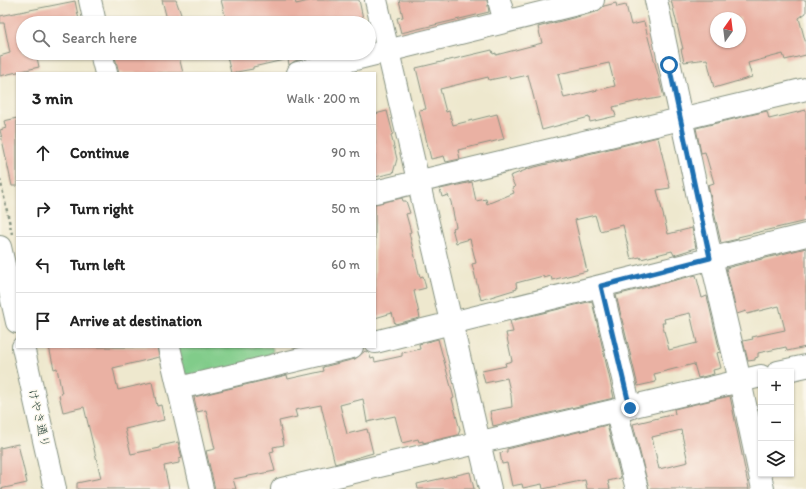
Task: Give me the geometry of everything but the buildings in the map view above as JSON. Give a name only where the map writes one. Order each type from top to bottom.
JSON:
[{"type":"street","points":[[90,0],[93,16]]},
{"type":"street","points":[[376,0],[417,182],[490,489]]},
{"type":"street","points":[[499,0],[505,22]]},
{"type":"street","points":[[376,55],[593,0]]},
{"type":"street","points":[[656,0],[710,258],[740,381],[763,489]]},
{"type":"street","points":[[103,60],[106,72]]},
{"type":"street","points":[[302,72],[353,60]]},
{"type":"street","points":[[376,192],[806,89]]},
{"type":"street","points":[[376,342],[806,235]]},
{"type":"street","points":[[7,243],[8,280],[16,317]]},
{"type":"street","points":[[601,286],[637,489]]},
{"type":"street","name":"けやき通り","points":[[23,348],[55,489]]},
{"type":"street","points":[[169,348],[202,489]]},
{"type":"street","points":[[179,388],[278,356],[344,348]]},
{"type":"street","points":[[792,369],[806,366]]},
{"type":"street","points":[[282,489],[758,377]]},
{"type":"path","points":[[0,179],[7,243]]},
{"type":"green space","points":[[175,348],[272,348],[273,351],[265,360],[189,378],[180,372]]},
{"type":"route","points":[[630,408],[601,286],[710,258],[669,65]]}]
